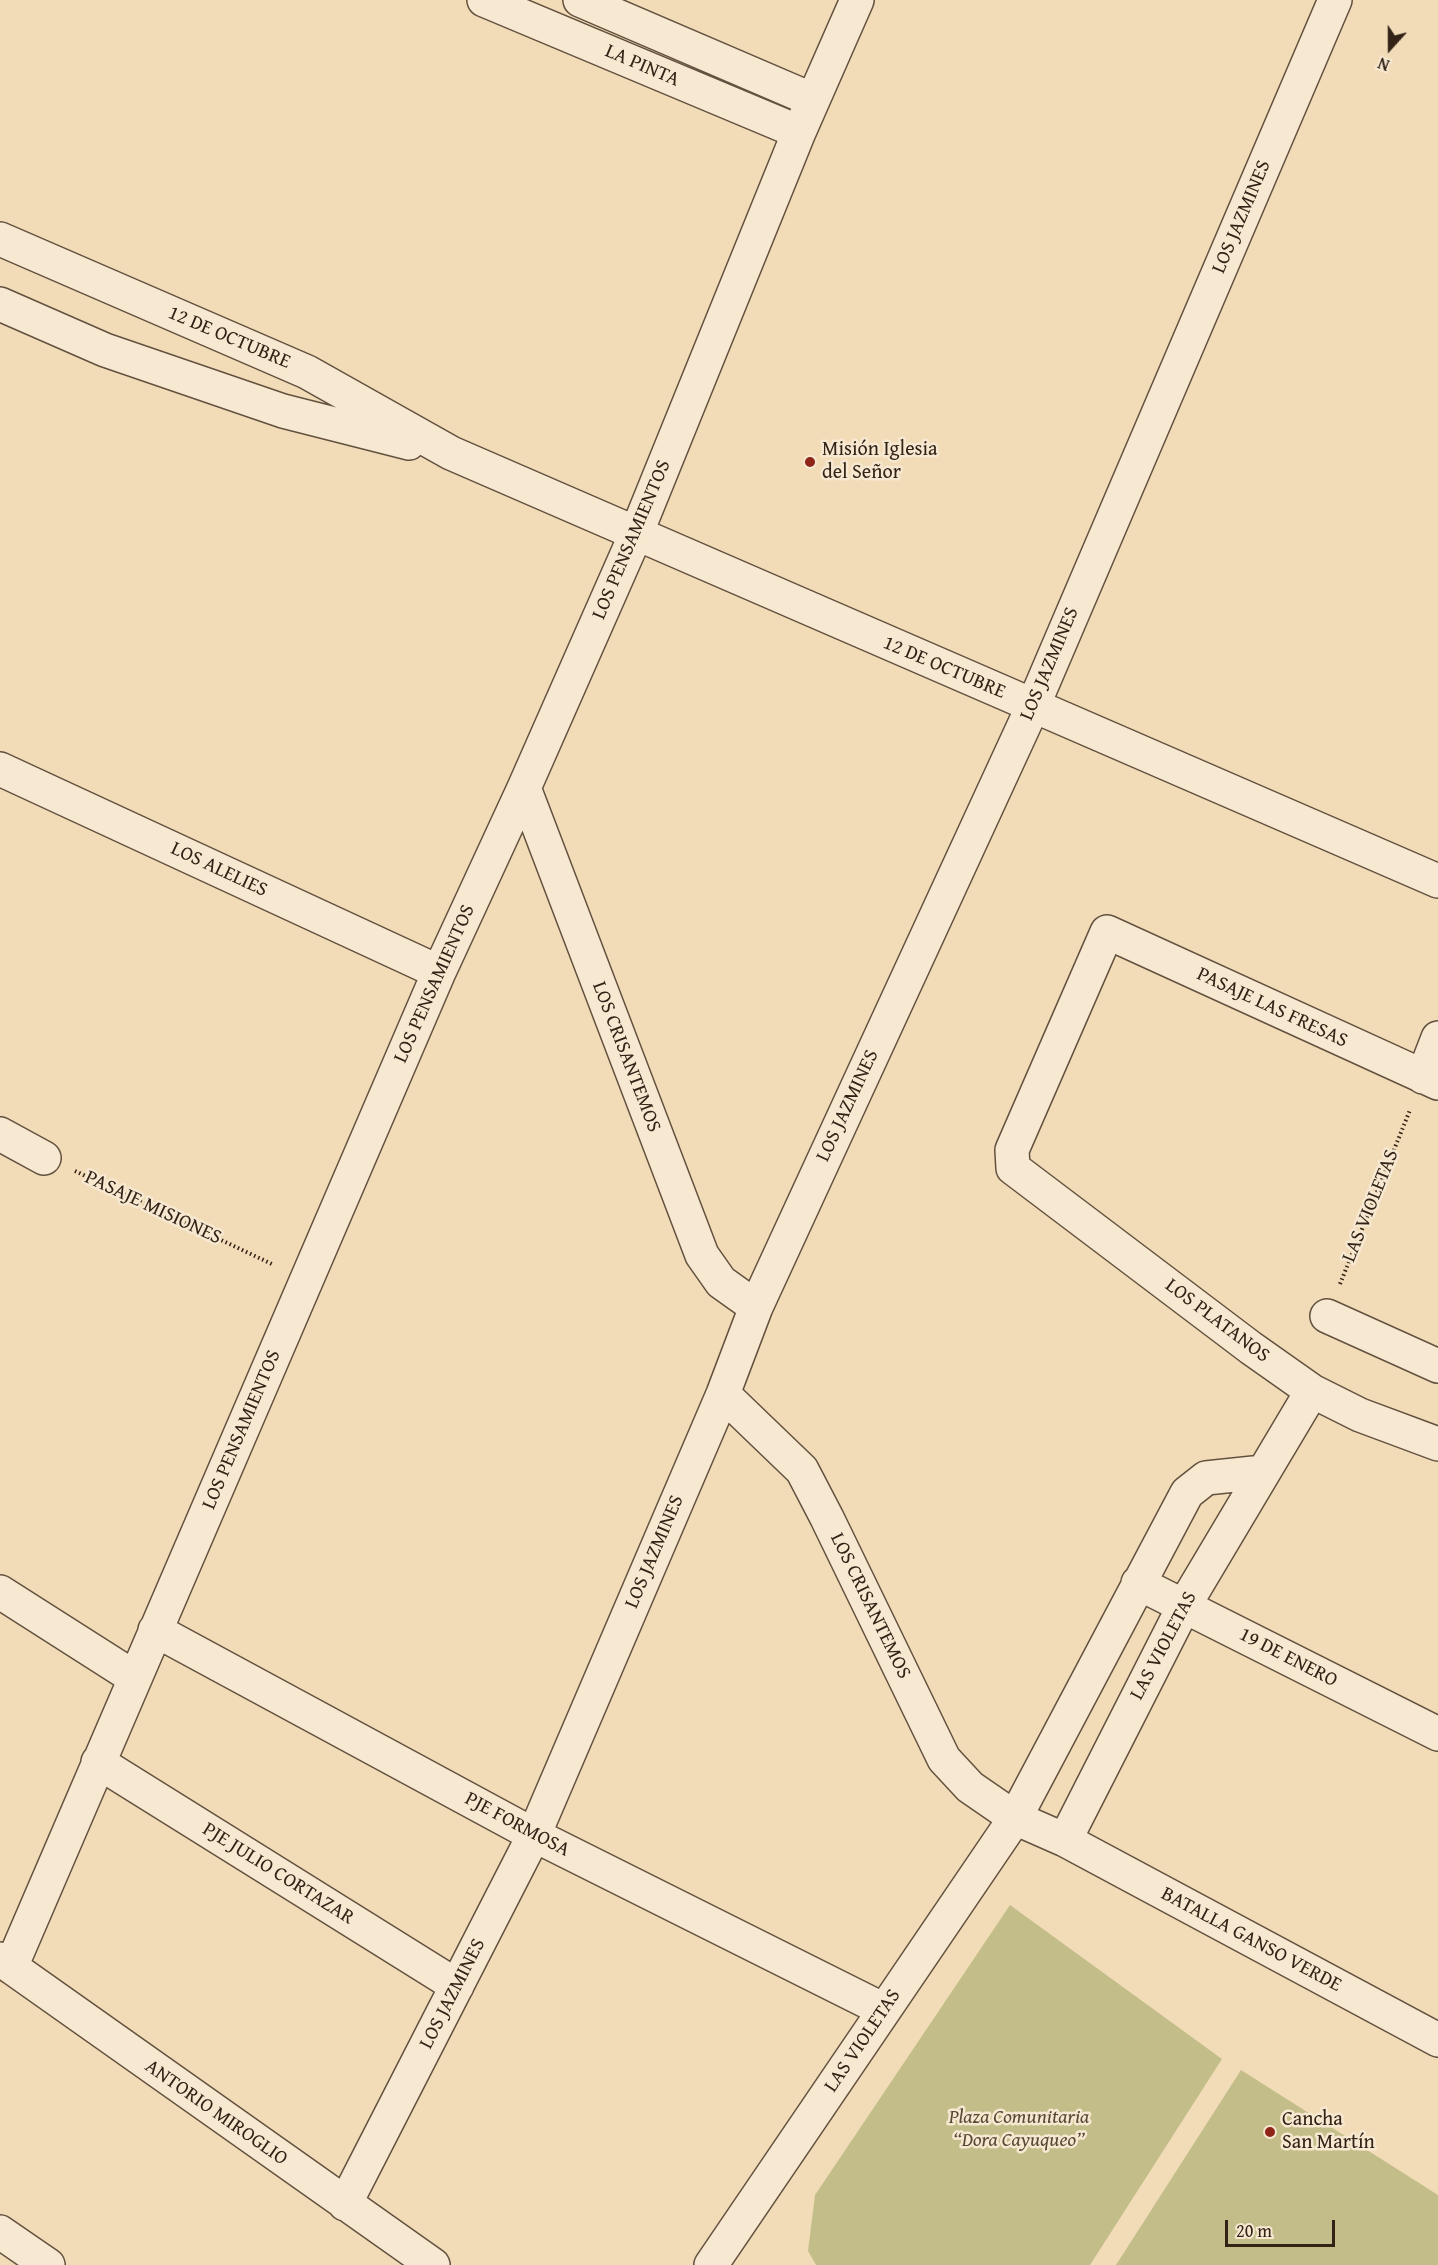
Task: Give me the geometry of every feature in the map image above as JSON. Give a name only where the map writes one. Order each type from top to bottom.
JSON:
[{"type":"street","name":"LA PINTA","points":[[484,0],[799,132]]},
{"type":"street","name":"LA PINTA","points":[[580,0],[813,100]]},
{"type":"street","name":"LOS PENSAMIENTOS","points":[[5,1963],[98,1762],[439,972],[524,788],[636,534],[799,132],[857,0]]},
{"type":"street","name":"LOS JAZMINES","points":[[345,2204],[534,1834],[723,1394],[756,1307],[1033,706],[1335,0]]},
{"type":"street","name":"12 DE OCTUBRE","points":[[0,239],[307,372],[451,453],[1033,706],[1435,872]]},
{"type":"street","name":"12 DE OCTUBRE","points":[[0,304],[105,350],[283,411],[451,453]]},
{"type":"street","name":"LOS ALELIES","points":[[0,769],[439,972]]},
{"type":"street","name":"LOS CRISANTEMOS","points":[[524,788],[702,1256],[721,1282],[756,1307]]},
{"type":"street","name":"PASAJE LAS FRESAS","points":[[1013,1168],[1012,1150],[1107,932],[1431,1080]]},
{"type":"street","points":[[1431,1080],[1438,1038]]},
{"type":"street","points":[[4,1138],[44,1158]]},
{"type":"street","name":"LOS PLATANOS","points":[[1013,1168],[1251,1348],[1312,1391],[1360,1415],[1438,1444]]},
{"type":"street","points":[[1327,1316],[1438,1366]]},
{"type":"street","name":"LAS VIOLETAS","points":[[1065,1840],[1184,1606],[1312,1391]]},
{"type":"street","name":"LOS CRISANTEMOS","points":[[723,1394],[802,1470],[944,1759],[970,1787],[1015,1818]]},
{"type":"street","name":"LAS VIOLETAS","points":[[711,2265],[1015,1818],[1187,1493],[1206,1478],[1263,1472]]},
{"type":"street","name":"19 DE ENERO","points":[[1138,1582],[1438,1734]]},
{"type":"street","points":[[0,1592],[135,1678]]},
{"type":"street","name":"PJE FORMOSA","points":[[155,1630],[534,1834],[884,2010]]},
{"type":"street","name":"PJE JULIO CORTAZAR","points":[[98,1762],[457,1986]]},
{"type":"street","points":[[1015,1818],[1065,1840]]},
{"type":"street","name":"BATALLA GANSO VERDE","points":[[1065,1840],[1438,2040]]},
{"type":"street","name":"ANTORIO MIROGLIO","points":[[5,1963],[433,2265]]},
{"type":"street","points":[[0,2232],[48,2265]]},
{"type":"path","name":"LAS VIOLETAS","points":[[1327,1316],[1431,1080]]},
{"type":"path","name":"PASAJE MISIONES","points":[[44,1158],[116,1189],[306,1280]]},
{"type":"green space","name":"Plaza Comunitaria “Dora Cayuqueo”","points":[[1010,1905],[1222,2059],[1090,2265],[816,2265],[808,2251],[815,2195]]},
{"type":"green space","name":"Cancha San Martín","points":[[1241,2070],[1438,2195],[1438,2265],[1116,2265]]},
{"type":"place","name":"Misión Iglesia del Señor","points":[[810,462]]},
{"type":"place","name":"Cancha San Martín","points":[[1270,2132]]}]
